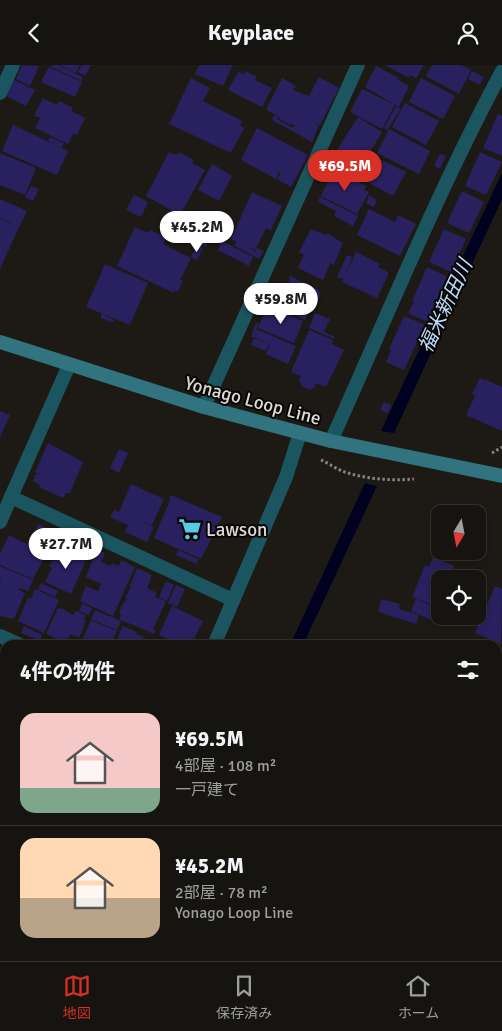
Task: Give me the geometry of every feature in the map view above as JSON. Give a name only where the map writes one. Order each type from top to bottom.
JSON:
[{"type":"main road","name":"Yonago Loop Line","points":[[0,342],[204,407],[300,433],[502,476]]},
{"type":"street","points":[[0,93],[13,65]]},
{"type":"street","points":[[204,407],[358,65]]},
{"type":"street","points":[[331,441],[478,115],[502,71]]},
{"type":"street","points":[[0,522],[69,365]]},
{"type":"street","points":[[216,640],[286,477],[300,433]]},
{"type":"street","points":[[11,497],[233,600]]},
{"type":"path","points":[[316,457],[342,471],[363,476],[395,480],[420,479]]},
{"type":"water","name":"福米新田川","points":[[502,173],[502,199],[394,433],[381,431]]},
{"type":"water","points":[[365,483],[377,486],[305,640],[292,640]]},
{"type":"building","points":[[22,65],[39,66],[30,86],[16,79]]},
{"type":"building","points":[[52,65],[58,65],[83,77],[82,81],[51,67]]},
{"type":"building","points":[[59,65],[80,65],[76,73]]},
{"type":"building","points":[[82,65],[91,65],[85,76],[78,72]]},
{"type":"building","points":[[199,65],[233,65],[223,86],[195,74]]},
{"type":"building","points":[[385,65],[424,65],[416,78],[410,75],[409,78]]},
{"type":"building","points":[[432,65],[461,65],[471,70],[459,94],[426,76]]},
{"type":"building","points":[[376,66],[399,78],[398,80],[409,86],[399,107],[365,87]]},
{"type":"building","points":[[49,67],[82,82],[75,97],[41,82]]},
{"type":"building","points":[[246,71],[257,77],[255,80],[272,88],[262,107],[228,90],[238,72],[244,74]]},
{"type":"building","points":[[472,71],[484,77],[480,85],[468,79]]},
{"type":"building","points":[[319,77],[339,88],[320,125],[307,119],[319,125],[312,142],[272,120],[274,115],[279,117],[277,119],[293,128],[294,125],[303,128],[292,124],[291,125],[279,119],[280,117],[266,110],[282,78],[296,86],[293,90],[309,96]]},
{"type":"building","points":[[191,78],[210,88],[203,101],[242,121],[240,125],[244,128],[231,153],[169,124]]},
{"type":"building","points":[[421,78],[455,96],[443,119],[409,102]]},
{"type":"building","points":[[12,79],[35,90],[26,106],[4,95]]},
{"type":"building","points":[[362,89],[395,105],[382,129],[350,112]]},
{"type":"building","points":[[43,98],[57,105],[59,101],[73,108],[71,111],[85,118],[77,135],[73,134],[68,144],[35,128],[40,118],[34,116]]},
{"type":"building","points":[[405,103],[439,121],[426,145],[392,127]]},
{"type":"building","points":[[396,106],[401,109],[387,130],[384,128]]},
{"type":"building","points":[[498,114],[502,116],[502,156],[483,148]]},
{"type":"building","points":[[358,117],[382,132],[360,169],[335,153]]},
{"type":"building","points":[[13,125],[68,151],[57,175],[2,151]]},
{"type":"building","points":[[257,128],[308,155],[291,187],[277,179],[281,173],[279,172],[276,179],[241,160]]},
{"type":"building","points":[[389,129],[430,151],[419,174],[377,153]]},
{"type":"building","points":[[50,137],[64,143],[62,148],[48,141]]},
{"type":"building","points":[[169,152],[176,155],[179,152],[194,160],[192,163],[205,170],[180,215],[146,196]]},
{"type":"building","points":[[480,152],[502,162],[486,195],[465,186]]},
{"type":"building","points":[[0,153],[36,168],[25,195],[0,185]]},
{"type":"building","points":[[440,154],[446,156],[440,169],[434,166]]},
{"type":"building","points":[[371,155],[406,172],[393,196],[360,178]]},
{"type":"building","points":[[212,164],[232,176],[219,201],[198,190]]},
{"type":"building","points":[[337,171],[366,186],[364,190],[369,192],[357,214],[321,196],[331,174],[334,175]]},
{"type":"building","points":[[31,186],[39,189],[33,201],[25,197]]},
{"type":"building","points":[[462,191],[484,202],[469,233],[447,223]]},
{"type":"building","points":[[252,192],[282,206],[271,230],[266,228],[255,250],[241,244],[255,251],[257,248],[264,251],[259,259],[235,246],[236,242],[231,239]]},
{"type":"building","points":[[134,195],[148,202],[141,217],[126,210]]},
{"type":"building","points":[[369,195],[377,200],[374,207],[366,203]]},
{"type":"building","points":[[320,197],[358,216],[353,226],[334,216],[336,211],[318,202]]},
{"type":"building","points":[[0,199],[27,211],[19,227],[0,218]]},
{"type":"building","points":[[369,209],[395,222],[398,215],[416,224],[400,256],[357,235]]},
{"type":"building","points":[[0,219],[19,227],[0,269]]},
{"type":"building","points":[[190,224],[213,235],[206,247],[183,236]]},
{"type":"building","points":[[135,227],[148,233],[150,230],[166,237],[163,244],[191,258],[180,280],[183,281],[178,292],[175,290],[174,293],[117,266]]},
{"type":"building","points":[[311,229],[326,235],[327,233],[343,243],[334,265],[330,263],[323,280],[298,268],[304,255],[299,252]]},
{"type":"building","points":[[444,229],[466,239],[451,272],[429,262]]},
{"type":"building","points":[[222,241],[253,257],[249,266],[218,250]]},
{"type":"building","points":[[197,245],[203,248],[197,260],[191,257]]},
{"type":"building","points":[[356,252],[380,264],[378,267],[389,273],[377,298],[342,282],[343,279],[337,277],[347,255],[352,257],[345,276]]},
{"type":"building","points":[[105,264],[148,283],[130,325],[103,314],[114,321],[111,322],[101,318],[101,313],[86,307]]},
{"type":"building","points":[[427,267],[448,277],[427,322],[408,313]]},
{"type":"building","points":[[290,276],[319,290],[318,292],[321,293],[314,309],[311,308],[305,320],[276,306],[283,298],[281,297],[286,286],[288,287]]},
{"type":"building","points":[[267,306],[303,321],[294,343],[258,328]]},
{"type":"building","points":[[315,313],[330,319],[324,332],[335,337],[334,339],[309,328]]},
{"type":"building","points":[[404,316],[425,325],[404,370],[386,362],[391,350],[389,349]]},
{"type":"building","points":[[256,323],[259,324],[256,329],[296,346],[288,364],[266,354],[270,344],[251,336]]},
{"type":"building","points":[[309,330],[333,340],[332,344],[344,350],[326,387],[316,383],[315,387],[310,390],[302,386],[299,381],[301,376],[291,372]]},
{"type":"building","points":[[254,338],[269,344],[266,351],[251,345]]},
{"type":"building","points":[[480,378],[484,380],[480,392],[485,379],[502,387],[502,431],[466,415],[475,396],[478,396],[472,394]]},
{"type":"building","points":[[384,402],[391,405],[387,413],[380,410]]},
{"type":"building","points":[[0,411],[10,415],[0,437]]},
{"type":"building","points":[[48,443],[83,462],[70,493],[66,493],[63,498],[39,487],[40,485],[33,481],[36,474],[40,475],[35,472]]},
{"type":"building","points":[[119,449],[128,453],[119,473],[110,468]]},
{"type":"building","points":[[131,484],[164,499],[152,525],[140,521],[154,527],[147,542],[125,532],[128,525],[110,517],[114,510],[119,512]]},
{"type":"building","points":[[171,495],[222,517],[201,559],[154,538]]},
{"type":"building","points":[[38,524],[55,532],[51,541],[34,533]]},
{"type":"building","points":[[9,535],[27,544],[30,537],[48,546],[33,579],[0,565],[0,554]]},
{"type":"building","points":[[52,539],[62,544],[53,559],[45,555]]},
{"type":"building","points":[[61,547],[87,558],[71,594],[45,582],[52,568],[49,566],[53,560],[55,561]]},
{"type":"building","points":[[97,549],[105,553],[101,562],[110,566],[112,563],[119,566],[121,560],[135,567],[113,616],[80,601],[86,586],[98,591],[101,584],[86,577]]},
{"type":"building","points":[[178,550],[198,559],[197,564],[176,555]]},
{"type":"building","points":[[432,560],[440,560],[454,566],[453,570],[431,570],[431,604],[412,597],[425,565],[429,567]]},
{"type":"building","points":[[0,566],[33,580],[28,591],[20,588],[19,590],[25,593],[14,619],[0,616],[0,580],[2,579],[0,578]]},
{"type":"building","points":[[137,568],[152,575],[147,588],[157,593],[155,597],[166,601],[153,629],[156,630],[154,634],[119,619],[121,615],[134,620],[119,614],[120,608],[127,599],[125,598]]},
{"type":"building","points":[[166,581],[174,585],[167,601],[159,597]]},
{"type":"building","points":[[41,583],[58,591],[55,597],[38,589]]},
{"type":"building","points":[[176,585],[185,589],[177,607],[168,603]]},
{"type":"building","points":[[495,586],[502,589],[501,640],[492,640],[475,633],[478,625],[486,625],[486,607]]},
{"type":"building","points":[[35,589],[59,600],[44,633],[18,621],[28,598],[31,599]]},
{"type":"building","points":[[381,599],[400,604],[399,609],[419,615],[416,624],[378,612]]},
{"type":"building","points":[[416,599],[431,606],[431,620],[411,611]]},
{"type":"building","points":[[82,604],[92,608],[89,615],[79,611]]},
{"type":"building","points":[[172,606],[203,621],[194,640],[170,640],[159,635]]},
{"type":"building","points":[[58,608],[73,615],[76,611],[86,615],[84,620],[86,621],[79,638],[70,634],[67,640],[59,640],[46,634]]},
{"type":"building","points":[[95,610],[121,621],[117,630],[91,619]]},
{"type":"building","points":[[91,620],[117,631],[112,640],[82,640]]},
{"type":"building","points":[[24,626],[42,635],[40,640],[38,640],[21,633]]},
{"type":"building","points":[[123,626],[137,632],[136,634],[144,637],[143,639],[145,640],[116,640]]},
{"type":"place","name":"Lawson","points":[[190,529]]}]
